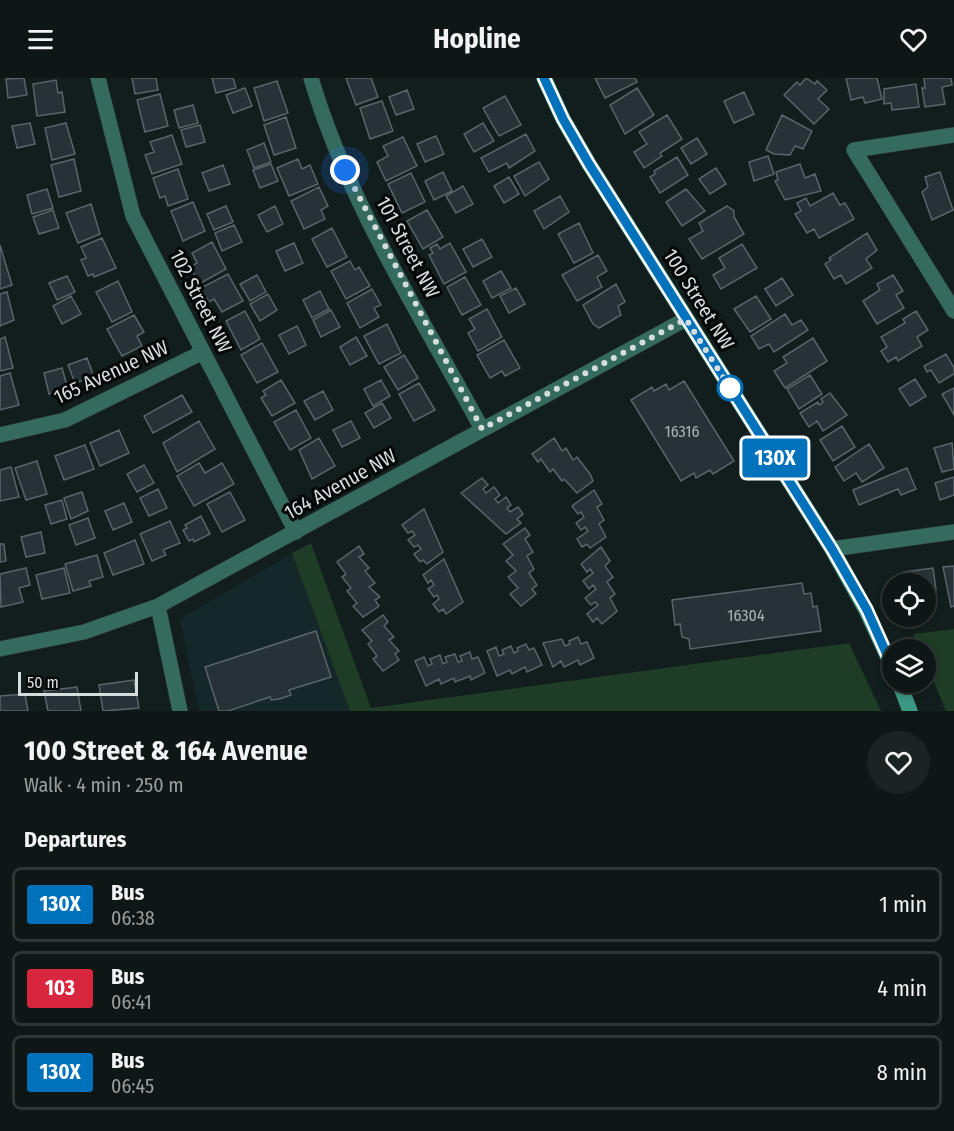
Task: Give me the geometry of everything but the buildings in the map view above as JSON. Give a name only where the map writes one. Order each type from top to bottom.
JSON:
[{"type":"street","name":"102 Street NW","points":[[98,78],[133,216],[296,532]]},
{"type":"street","name":"101 Street NW","points":[[311,78],[329,132],[363,208],[482,429]]},
{"type":"street","name":"100 Street NW","points":[[544,78],[563,119],[589,164],[832,549],[867,610],[882,644]]},
{"type":"street","points":[[954,135],[854,150],[954,311]]},
{"type":"street","name":"164 Avenue NW","points":[[0,649],[84,632],[158,606],[686,319]]},
{"type":"street","name":"165 Avenue NW","points":[[0,435],[65,420],[203,351]]},
{"type":"street","points":[[832,549],[954,532]]},
{"type":"street","points":[[158,606],[180,711]]},
{"type":"street","points":[[903,693],[910,711]]},
{"type":"shaded area","points":[[292,553],[350,711],[199,711],[180,619]]},
{"type":"green space","points":[[311,543],[371,708],[849,643],[881,711],[350,711],[292,553]]},
{"type":"green space","points":[[954,629],[954,711],[946,711],[936,687],[936,639],[915,639],[913,634]]},
{"type":"bus line","name":"130X","points":[[544,78],[563,119],[589,164],[832,549],[882,641]]},
{"type":"route","points":[[345,170],[363,208],[482,429],[686,319],[730,388]]}]
